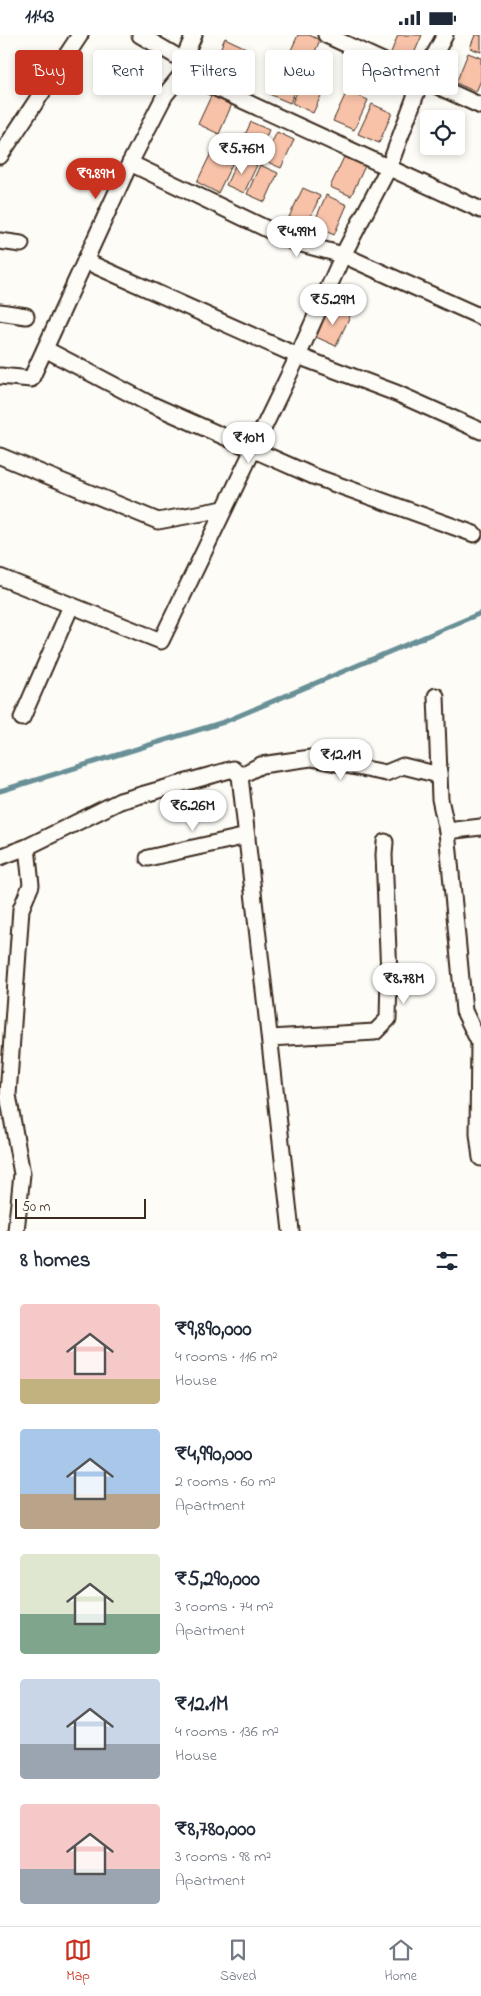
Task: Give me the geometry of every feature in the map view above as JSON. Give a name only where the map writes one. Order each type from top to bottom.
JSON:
[{"type":"street","points":[[0,155],[80,35]]},
{"type":"street","points":[[140,35],[172,58]]},
{"type":"street","points":[[189,50],[194,35]]},
{"type":"street","points":[[326,35],[359,50]]},
{"type":"street","points":[[437,50],[445,35]]},
{"type":"street","points":[[0,376],[31,379],[130,163],[172,84]]},
{"type":"street","points":[[242,95],[481,211]]},
{"type":"street","points":[[0,577],[161,641],[298,356],[343,255],[389,167],[416,95]]},
{"type":"street","points":[[458,95],[481,106]]},
{"type":"street","points":[[130,163],[294,242],[343,255],[481,317]]},
{"type":"street","points":[[0,241],[21,244]]},
{"type":"street","points":[[85,261],[298,356],[396,393],[481,431]]},
{"type":"street","points":[[0,312],[26,316]]},
{"type":"street","points":[[45,349],[146,402],[313,476],[474,534]]},
{"type":"street","points":[[0,457],[158,521],[224,509]]},
{"type":"street","points":[[22,718],[71,606]]},
{"type":"street","points":[[436,696],[440,799],[447,831],[464,1011],[479,1042],[478,1134],[481,1158]]},
{"type":"street","points":[[240,776],[261,765],[311,758],[386,773],[403,766],[440,775]]},
{"type":"street","points":[[0,857],[28,847],[120,801],[234,769],[240,776],[291,1231]]},
{"type":"street","points":[[447,831],[481,827]]},
{"type":"street","points":[[148,858],[247,836]]},
{"type":"street","points":[[270,1038],[375,1032],[388,1019],[390,975],[385,842]]},
{"type":"street","points":[[16,1231],[22,1174],[8,1095],[21,909],[31,885],[28,847]]},
{"type":"building","points":[[298,35],[309,35],[320,40],[316,50],[291,50]]},
{"type":"building","points":[[398,35],[422,35],[416,50],[392,50]]},
{"type":"building","points":[[475,35],[481,35],[481,52],[470,48]]},
{"type":"building","points":[[225,38],[246,48],[245,50],[220,50]]},
{"type":"building","points":[[468,53],[481,58],[481,80],[476,92],[458,84],[458,78]]},
{"type":"building","points":[[212,95],[232,104],[219,134],[198,124]]},
{"type":"building","points":[[271,95],[293,95],[290,103]]},
{"type":"building","points":[[296,95],[321,95],[313,113],[292,103]]},
{"type":"building","points":[[345,95],[356,95],[368,100],[354,130],[333,121]]},
{"type":"building","points":[[372,104],[392,113],[379,143],[358,134]]},
{"type":"building","points":[[251,122],[269,130],[256,158],[238,150]]},
{"type":"building","points":[[277,132],[294,140],[281,168],[263,160]]},
{"type":"building","points":[[214,147],[235,158],[218,193],[197,182]]},
{"type":"building","points":[[239,157],[257,165],[244,193],[226,185]]},
{"type":"building","points":[[344,157],[365,166],[351,196],[330,187]]},
{"type":"building","points":[[260,165],[278,173],[265,202],[247,194]]},
{"type":"building","points":[[303,188],[320,196],[307,225],[289,217]]},
{"type":"building","points":[[326,195],[347,205],[334,235],[313,225]]},
{"type":"building","points":[[329,307],[350,316],[336,346],[316,337]]},
{"type":"waterway","points":[[0,791],[224,722],[481,613]]}]
